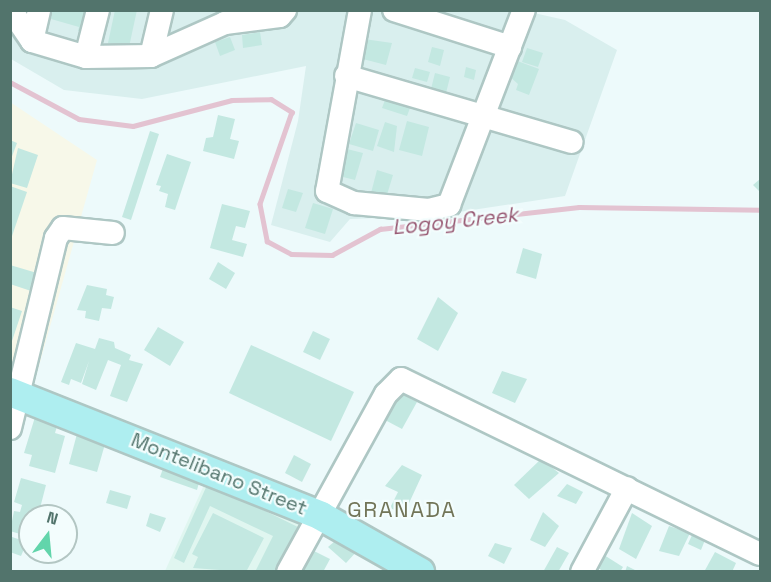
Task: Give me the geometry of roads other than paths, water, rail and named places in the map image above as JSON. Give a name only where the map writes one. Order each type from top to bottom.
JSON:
[{"type":"main road","name":"Montelibano Street","points":[[15,394],[321,516],[420,572]]},
{"type":"street","points":[[11,10],[32,41],[86,57],[151,56],[227,17],[280,16],[285,10]]},
{"type":"street","points":[[32,41],[39,10]]},
{"type":"street","points":[[86,57],[98,10]]},
{"type":"street","points":[[151,56],[162,10]]},
{"type":"street","points":[[360,10],[346,76],[327,191],[354,204],[429,210],[449,205],[524,10]]},
{"type":"street","points":[[394,10],[510,47]]},
{"type":"street","points":[[346,76],[572,142]]},
{"type":"street","points":[[10,428],[15,394],[56,238],[63,228],[113,233]]},
{"type":"street","points":[[288,572],[321,516],[386,394],[401,379],[760,554]]},
{"type":"street","points":[[582,572],[627,488]]},
{"type":"waterway","name":"Logoy Creek","points":[[10,82],[79,119],[133,126],[232,100],[271,99],[292,112],[260,204],[267,241],[291,254],[332,255],[380,229],[579,207],[760,210]]},
{"type":"district","name":"GRANADA","points":[[402,510]]}]
